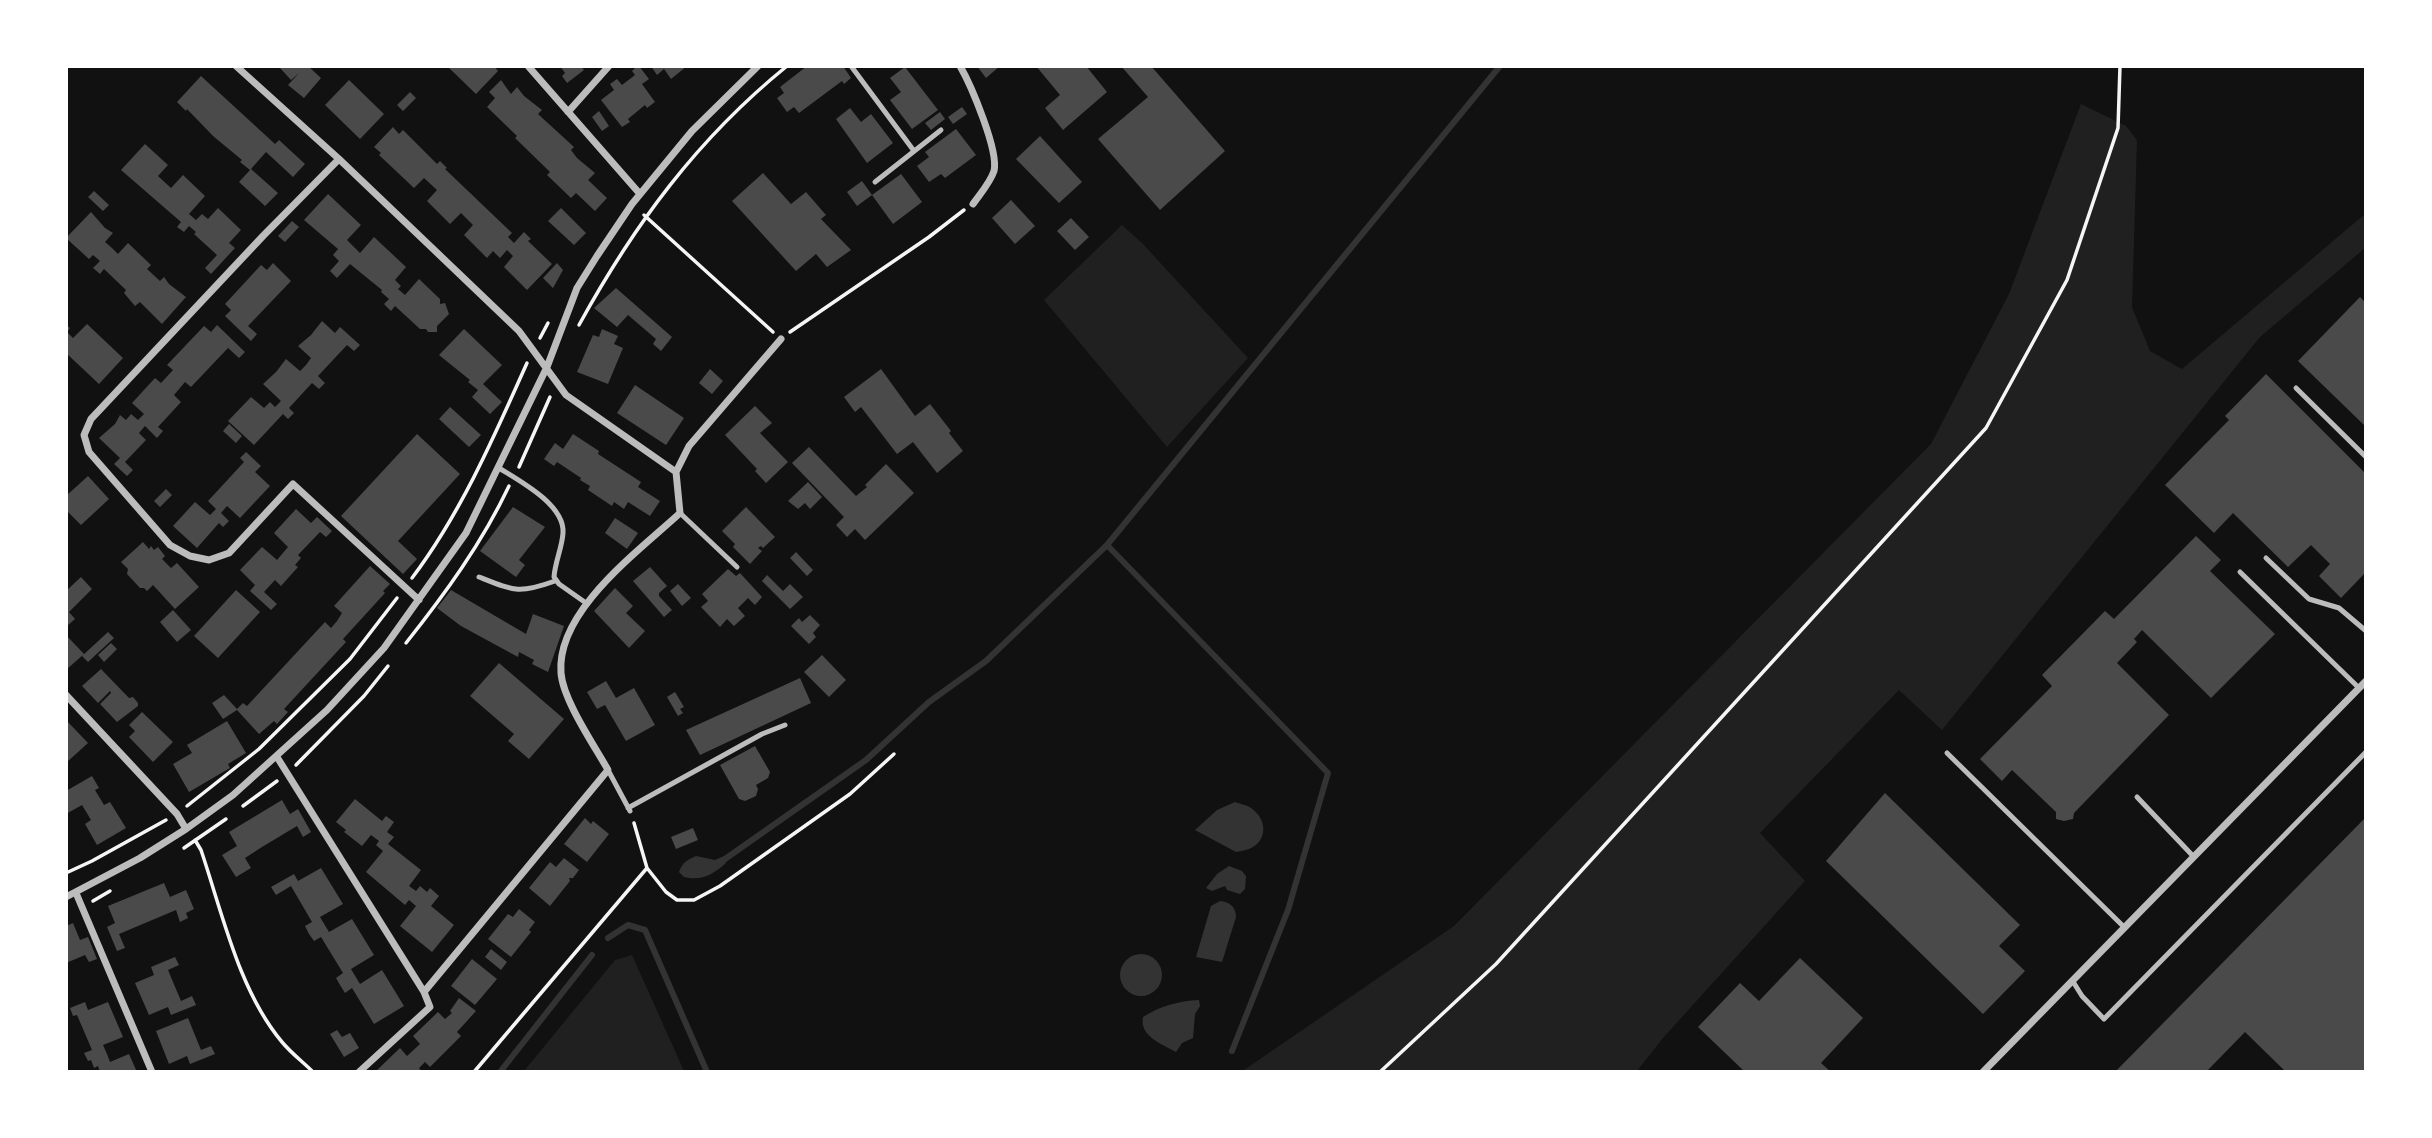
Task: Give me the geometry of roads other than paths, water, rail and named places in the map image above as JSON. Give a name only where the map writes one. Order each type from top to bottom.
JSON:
[{"type":"street","points":[[236,66],[339,159],[519,331],[566,395],[676,472]]},
{"type":"street","points":[[528,66],[640,194]]},
{"type":"street","points":[[568,112],[609,66]]},
{"type":"street","points":[[66,897],[140,858],[233,795],[327,710],[384,648],[467,533],[547,367],[577,288],[640,194],[699,123],[758,66]]},
{"type":"street","points":[[960,66],[977,102],[995,154],[994,171],[973,204]]},
{"type":"street","points":[[339,159],[91,419],[83,435],[89,452],[170,545],[190,556],[209,559],[229,553],[293,484],[419,600]]},
{"type":"street","points":[[424,992],[608,770],[570,703],[561,673],[565,642],[580,611],[600,586],[680,513],[676,472],[689,446],[781,339]]},
{"type":"street","points":[[1983,1072],[2365,681]]},
{"type":"street","points":[[66,695],[177,814],[186,829]]},
{"type":"street","points":[[277,757],[424,992],[430,1007],[359,1072]]},
{"type":"street","points":[[76,893],[152,1072]]},
{"type":"lane","points":[[851,66],[915,150]]},
{"type":"lane","points":[[875,182],[941,130]]},
{"type":"lane","points":[[2296,388],[2365,457]]},
{"type":"lane","points":[[499,468],[549,504],[561,517],[563,536],[554,573],[555,581],[586,603]]},
{"type":"lane","points":[[680,513],[737,566]]},
{"type":"lane","points":[[2266,558],[2309,599],[2339,608],[2365,631]]},
{"type":"lane","points":[[2240,572],[2358,688]]},
{"type":"lane","points":[[479,577],[520,591],[555,581]]},
{"type":"lane","points":[[608,770],[629,809],[762,734],[785,725]]},
{"type":"lane","points":[[2072,980],[2082,996],[2104,1019],[2365,752]]},
{"type":"lane","points":[[1947,753],[2124,927]]},
{"type":"lane","points":[[2137,797],[2193,856]]},
{"type":"waterway","points":[[725,859],[866,760],[929,702],[986,661],[1107,545],[1500,66]]},
{"type":"waterway","points":[[1107,545],[1328,773],[1288,910],[1232,1051]]},
{"type":"waterway","points":[[608,938],[628,925],[645,930],[707,1072]]},
{"type":"waterway","points":[[500,1072],[592,955]]}]
